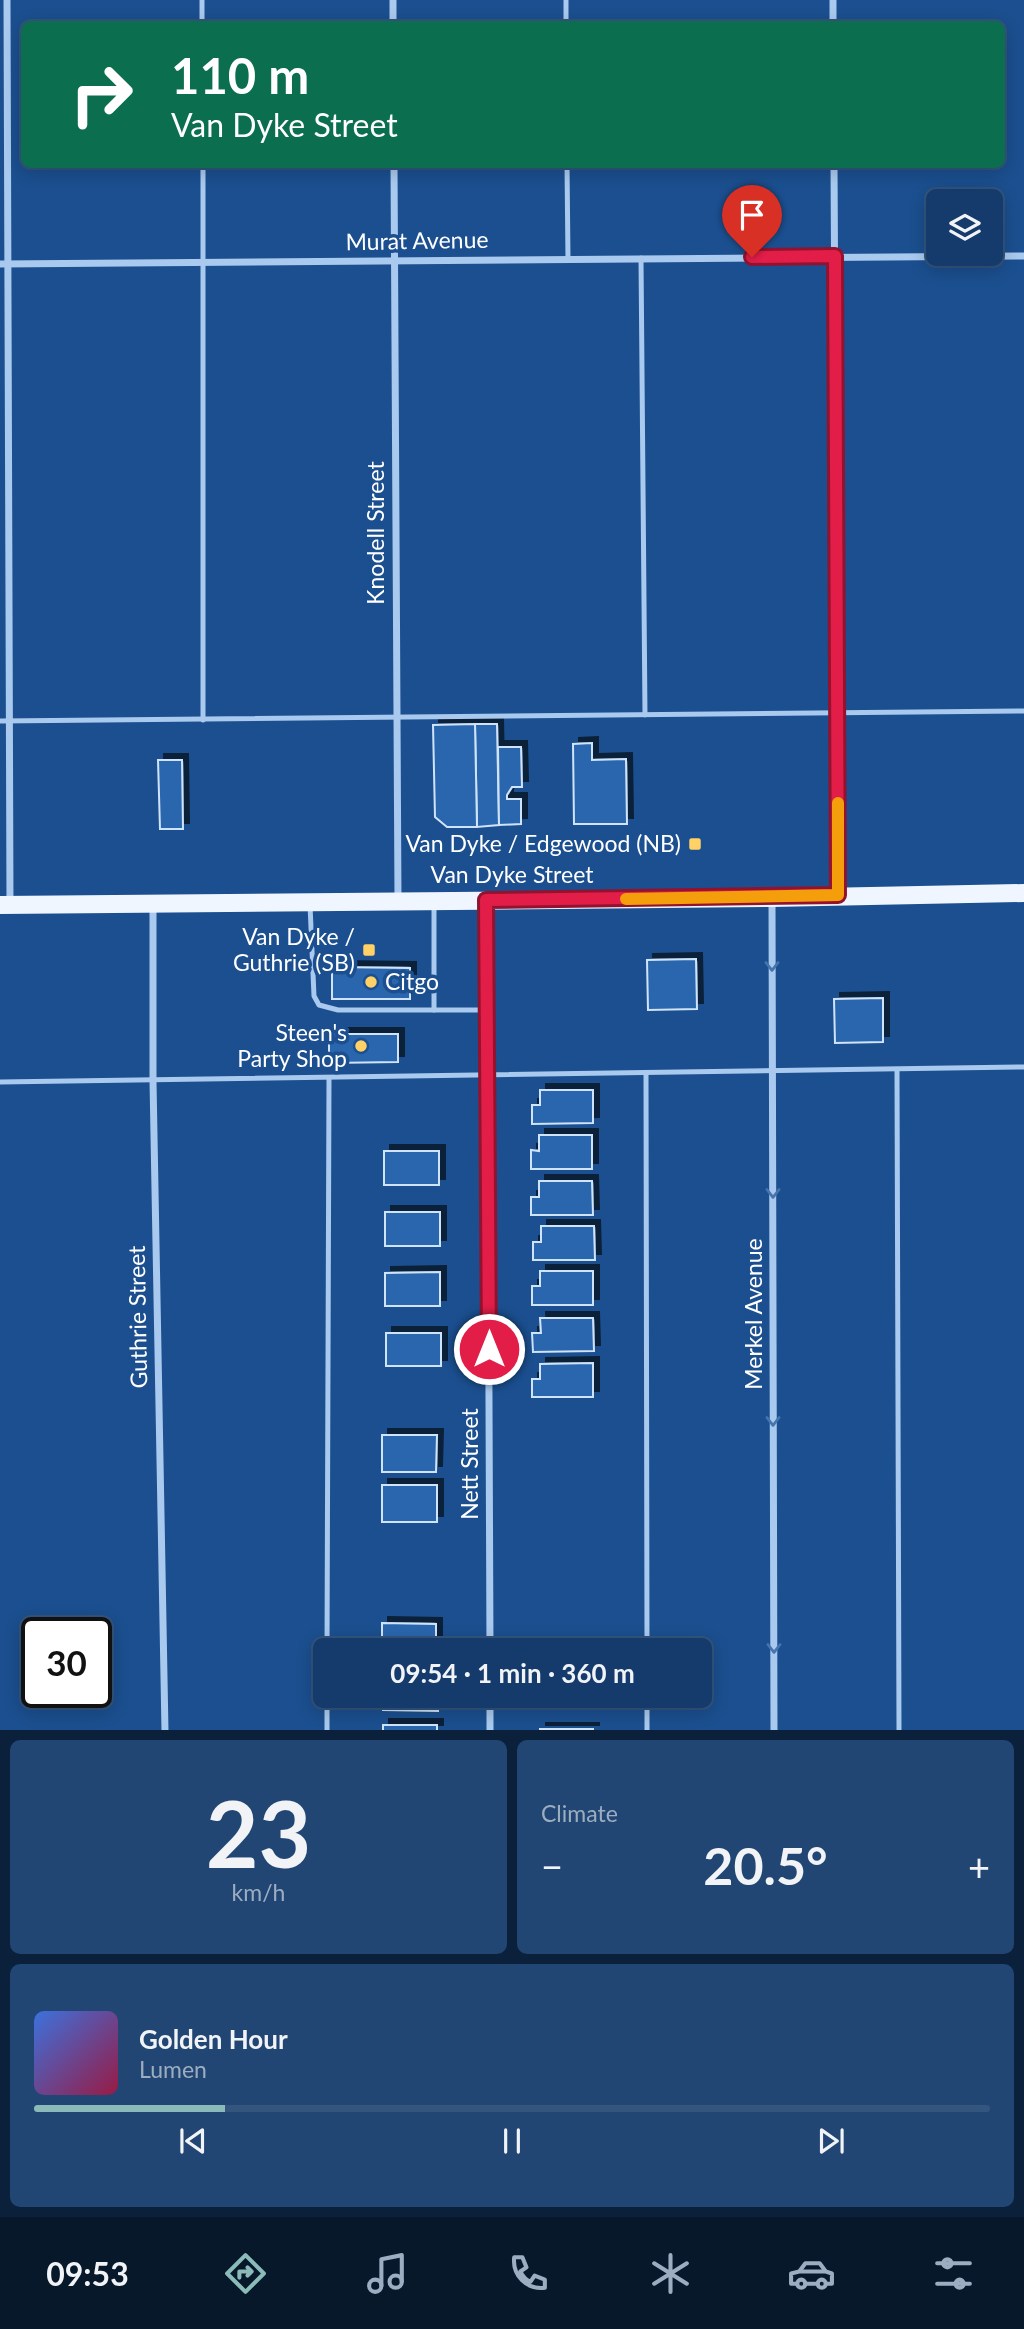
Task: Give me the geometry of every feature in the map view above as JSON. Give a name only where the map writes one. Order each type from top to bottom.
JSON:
[{"type":"main road","name":"Van Dyke Street","points":[[5,905],[1024,893]]},
{"type":"street","points":[[5,905],[9,722],[4,264],[7,0]]},
{"type":"street","points":[[393,0],[393,21]]},
{"type":"street","points":[[833,0],[834,21]]},
{"type":"street","name":"Knodell Street","points":[[394,168],[398,900]]},
{"type":"street","points":[[834,168],[838,895]]},
{"type":"street","name":"Murat Avenue","points":[[4,264],[1024,256]]},
{"type":"street","name":"Merkel Avenue","points":[[772,898],[774,1730]]},
{"type":"street","name":"Nett Street","points":[[486,900],[490,1638]]},
{"type":"street","name":"Guthrie Street","points":[[153,903],[153,1081],[165,1730]]},
{"type":"street","points":[[490,1708],[490,1730]]},
{"type":"lane","points":[[202,0],[202,21]]},
{"type":"lane","points":[[566,0],[566,21]]},
{"type":"lane","points":[[203,168],[203,720]]},
{"type":"lane","points":[[567,168],[568,259]]},
{"type":"lane","points":[[641,258],[646,715]]},
{"type":"lane","points":[[0,722],[1024,711]]},
{"type":"lane","points":[[434,900],[434,1010]]},
{"type":"lane","points":[[309,902],[314,996],[319,1005],[338,1010],[487,1010]]},
{"type":"lane","points":[[0,1082],[1024,1067]]},
{"type":"lane","points":[[897,1070],[899,1730]]},
{"type":"lane","points":[[646,1073],[647,1638]]},
{"type":"lane","points":[[327,1638],[329,1078]]},
{"type":"lane","points":[[327,1708],[327,1730]]},
{"type":"lane","points":[[647,1708],[647,1730]]},
{"type":"building","points":[[475,724],[497,724],[499,825],[477,827]]},
{"type":"building","points":[[475,724],[477,827],[447,827],[435,817],[433,725]]},
{"type":"building","points":[[592,743],[592,760],[626,759],[627,824],[574,824],[573,744]]},
{"type":"building","points":[[498,747],[521,747],[522,787],[512,787],[507,799],[521,799],[521,824],[499,825]]},
{"type":"building","points":[[158,760],[182,760],[183,829],[160,829]]},
{"type":"building","points":[[696,959],[697,1009],[648,1010],[647,960]]},
{"type":"building","points":[[332,967],[410,968],[410,999],[332,999]]},
{"type":"building","points":[[883,998],[883,1042],[835,1043],[834,999]]},
{"type":"building","points":[[329,1034],[398,1034],[398,1062],[329,1063]]},
{"type":"building","points":[[540,1090],[593,1090],[593,1123],[532,1124],[532,1105],[540,1105]]},
{"type":"building","points":[[539,1135],[592,1135],[592,1169],[531,1169],[531,1150],[539,1151]]},
{"type":"building","points":[[384,1151],[439,1151],[439,1185],[384,1185]]},
{"type":"building","points":[[539,1181],[592,1181],[593,1215],[531,1215],[531,1197],[539,1197]]},
{"type":"building","points":[[385,1212],[440,1212],[440,1246],[385,1246]]},
{"type":"building","points":[[541,1226],[594,1226],[595,1260],[533,1260],[533,1242],[541,1242]]},
{"type":"building","points":[[540,1271],[593,1271],[593,1305],[532,1305],[532,1286],[540,1286]]},
{"type":"building","points":[[440,1272],[440,1306],[385,1306],[385,1273]]},
{"type":"building","points":[[540,1318],[593,1318],[594,1351],[533,1352],[532,1333],[541,1333]]},
{"type":"building","points":[[386,1333],[441,1333],[441,1366],[386,1366]]},
{"type":"building","points":[[593,1363],[593,1397],[532,1397],[532,1379],[540,1379],[540,1364]]},
{"type":"building","points":[[382,1435],[437,1435],[436,1472],[382,1472]]},
{"type":"building","points":[[382,1485],[437,1485],[437,1522],[382,1522]]},
{"type":"building","points":[[382,1623],[436,1624],[436,1638],[382,1638]]},
{"type":"building","points":[[383,1708],[438,1708],[438,1711]]},
{"type":"building","points":[[383,1725],[437,1725],[437,1730],[383,1730]]},
{"type":"building","points":[[540,1729],[593,1729],[593,1730]]},
{"type":"slow traffic","points":[[626,899],[838,895],[838,803]]},
{"type":"place","name":"Van Dyke / Edgewood (NB)","points":[[695,844]]},
{"type":"place","name":"Van Dyke / Guthrie (SB)","points":[[369,950]]},
{"type":"place","name":"Citgo","points":[[371,982]]},
{"type":"place","name":"Steen's Party Shop","points":[[361,1046]]},
{"type":"route","points":[[489,1349],[486,900],[838,895],[835,256],[752,257]]}]
